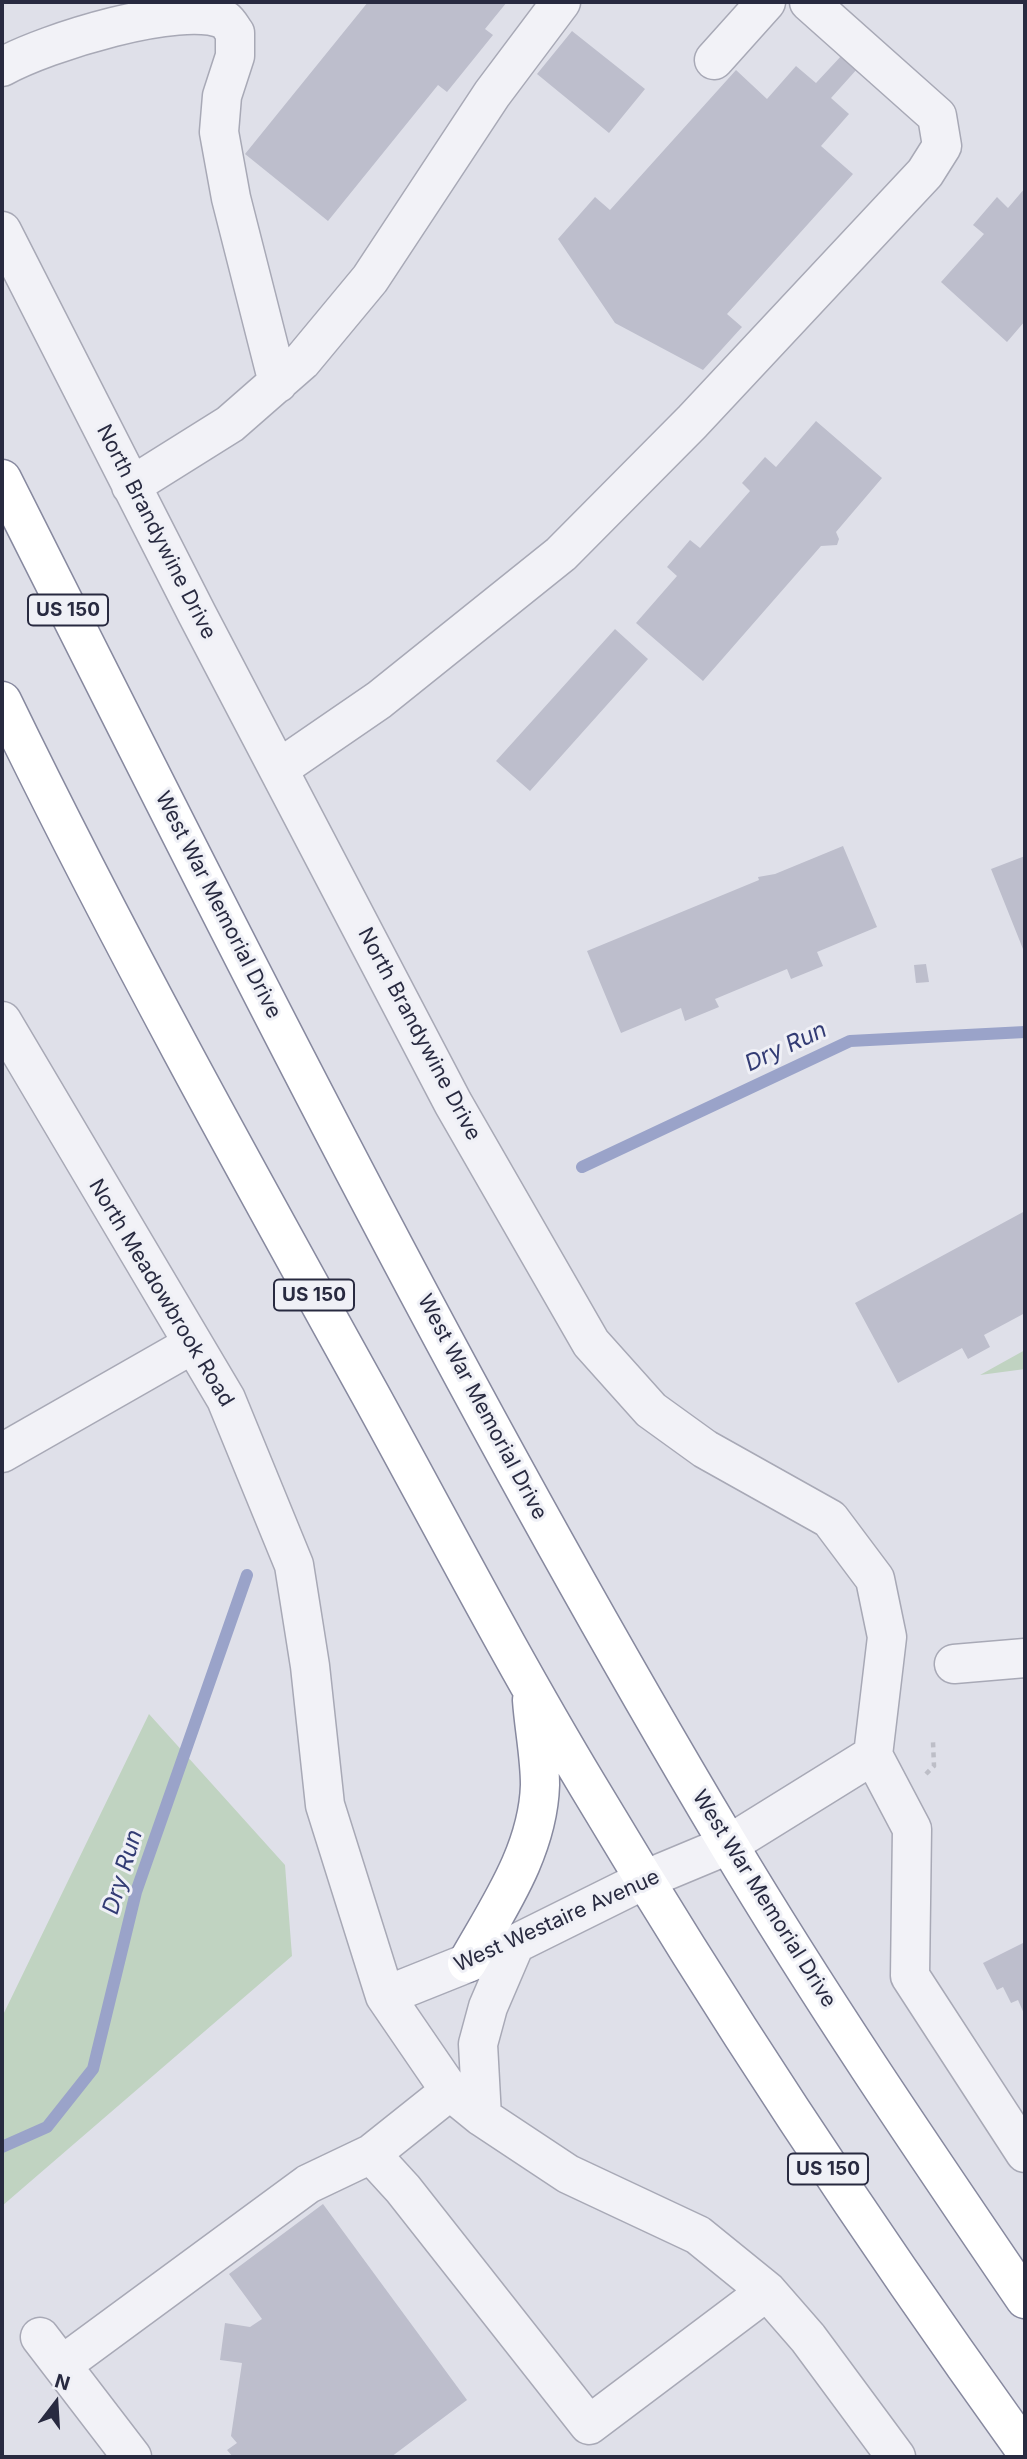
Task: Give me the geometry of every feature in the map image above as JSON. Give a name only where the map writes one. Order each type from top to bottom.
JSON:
[{"type":"highway","name":"West War Memorial Drive","points":[[2,479],[133,741],[397,1250],[556,1546],[728,1845],[893,2103],[1025,2299]]},
{"type":"highway","name":"US 150","points":[[2,701],[64,827],[299,1268],[530,1684],[644,1880],[839,2186],[1025,2450]]},
{"type":"highway","points":[[467,1962],[521,1867],[531,1829],[540,1786],[530,1684]]},
{"type":"street","points":[[131,486],[230,424],[302,361],[370,279],[492,94],[561,2]]},
{"type":"street","points":[[714,60],[766,2]]},
{"type":"street","points":[[279,768],[379,700],[561,554],[692,422],[925,173],[942,146],[937,116],[809,2]]},
{"type":"street","points":[[2,67],[85,30],[147,13],[190,10],[224,19],[235,33],[235,56],[222,96],[219,132],[231,198],[278,383]]},
{"type":"street","name":"North Brandywine Drive","points":[[2,231],[131,486],[453,1103],[591,1343],[650,1410],[705,1449],[830,1519],[875,1579],[887,1637],[873,1755]]},
{"type":"street","name":"North Meadowbrook Road","points":[[2,1021],[226,1399],[294,1565],[310,1666],[325,1805],[385,1996],[450,2091],[482,2117],[568,2174],[698,2235],[767,2291],[808,2338],[896,2457]]},
{"type":"street","points":[[2,1452],[193,1344]]},
{"type":"street","points":[[954,1664],[1025,1658]]},
{"type":"street","points":[[728,1845],[873,1755],[912,1829],[910,1976],[1025,2153]]},
{"type":"street","name":"West Westaire Avenue","points":[[385,1996],[516,1944],[644,1880],[728,1845]]},
{"type":"street","points":[[482,2117],[478,2044],[488,2007],[516,1944]]},
{"type":"street","points":[[132,2457],[51,2351],[308,2184],[370,2154],[450,2091]]},
{"type":"street","points":[[370,2154],[402,2189],[589,2425],[767,2291]]},
{"type":"green space","points":[[1025,1350],[1025,1369],[980,1375]]},
{"type":"green space","points":[[149,1714],[285,1865],[292,1956],[2,2206],[2,2017]]},
{"type":"building","points":[[368,2],[507,2],[485,29],[493,35],[447,92],[438,85],[328,221],[245,154]]},
{"type":"building","points":[[572,31],[645,89],[609,133],[537,74]]},
{"type":"building","points":[[843,54],[858,68],[831,98],[849,114],[821,146],[853,174],[727,314],[742,327],[703,370],[615,323],[558,239],[595,197],[610,210],[736,70],[767,99],[796,66],[816,83]]},
{"type":"building","points":[[1025,188],[1025,321],[1007,342],[941,282],[984,234],[973,225],[997,197],[1008,208]]},
{"type":"building","points":[[816,421],[882,478],[836,532],[839,539],[837,545],[821,546],[703,681],[636,623],[677,576],[667,567],[690,540],[700,548],[750,491],[742,483],[765,457],[776,467]]},
{"type":"building","points":[[615,629],[648,659],[530,791],[496,761]]},
{"type":"building","points":[[843,846],[877,927],[817,952],[823,966],[791,979],[787,969],[715,999],[719,1007],[685,1021],[681,1008],[621,1033],[587,951],[759,880],[758,877],[775,874]]},
{"type":"building","points":[[1025,856],[1025,954],[991,869]]},
{"type":"building","points":[[926,964],[929,982],[916,983],[914,965]]},
{"type":"building","points":[[1025,1211],[1025,1313],[984,1335],[990,1347],[968,1359],[962,1348],[898,1383],[855,1303]]},
{"type":"building","points":[[1025,1942],[1025,2016],[1018,2000],[1011,2003],[1003,1987],[997,1990],[983,1963]]},
{"type":"building","points":[[323,2204],[467,2400],[391,2457],[233,2457],[227,2450],[237,2443],[231,2436],[242,2363],[220,2360],[225,2323],[250,2327],[262,2319],[229,2274]]},
{"type":"waterway","name":"Dry Run","points":[[582,1167],[850,1041],[1025,1032]]},
{"type":"waterway","name":"Dry Run","points":[[2,2147],[47,2127],[93,2069],[136,1892],[247,1575]]}]
